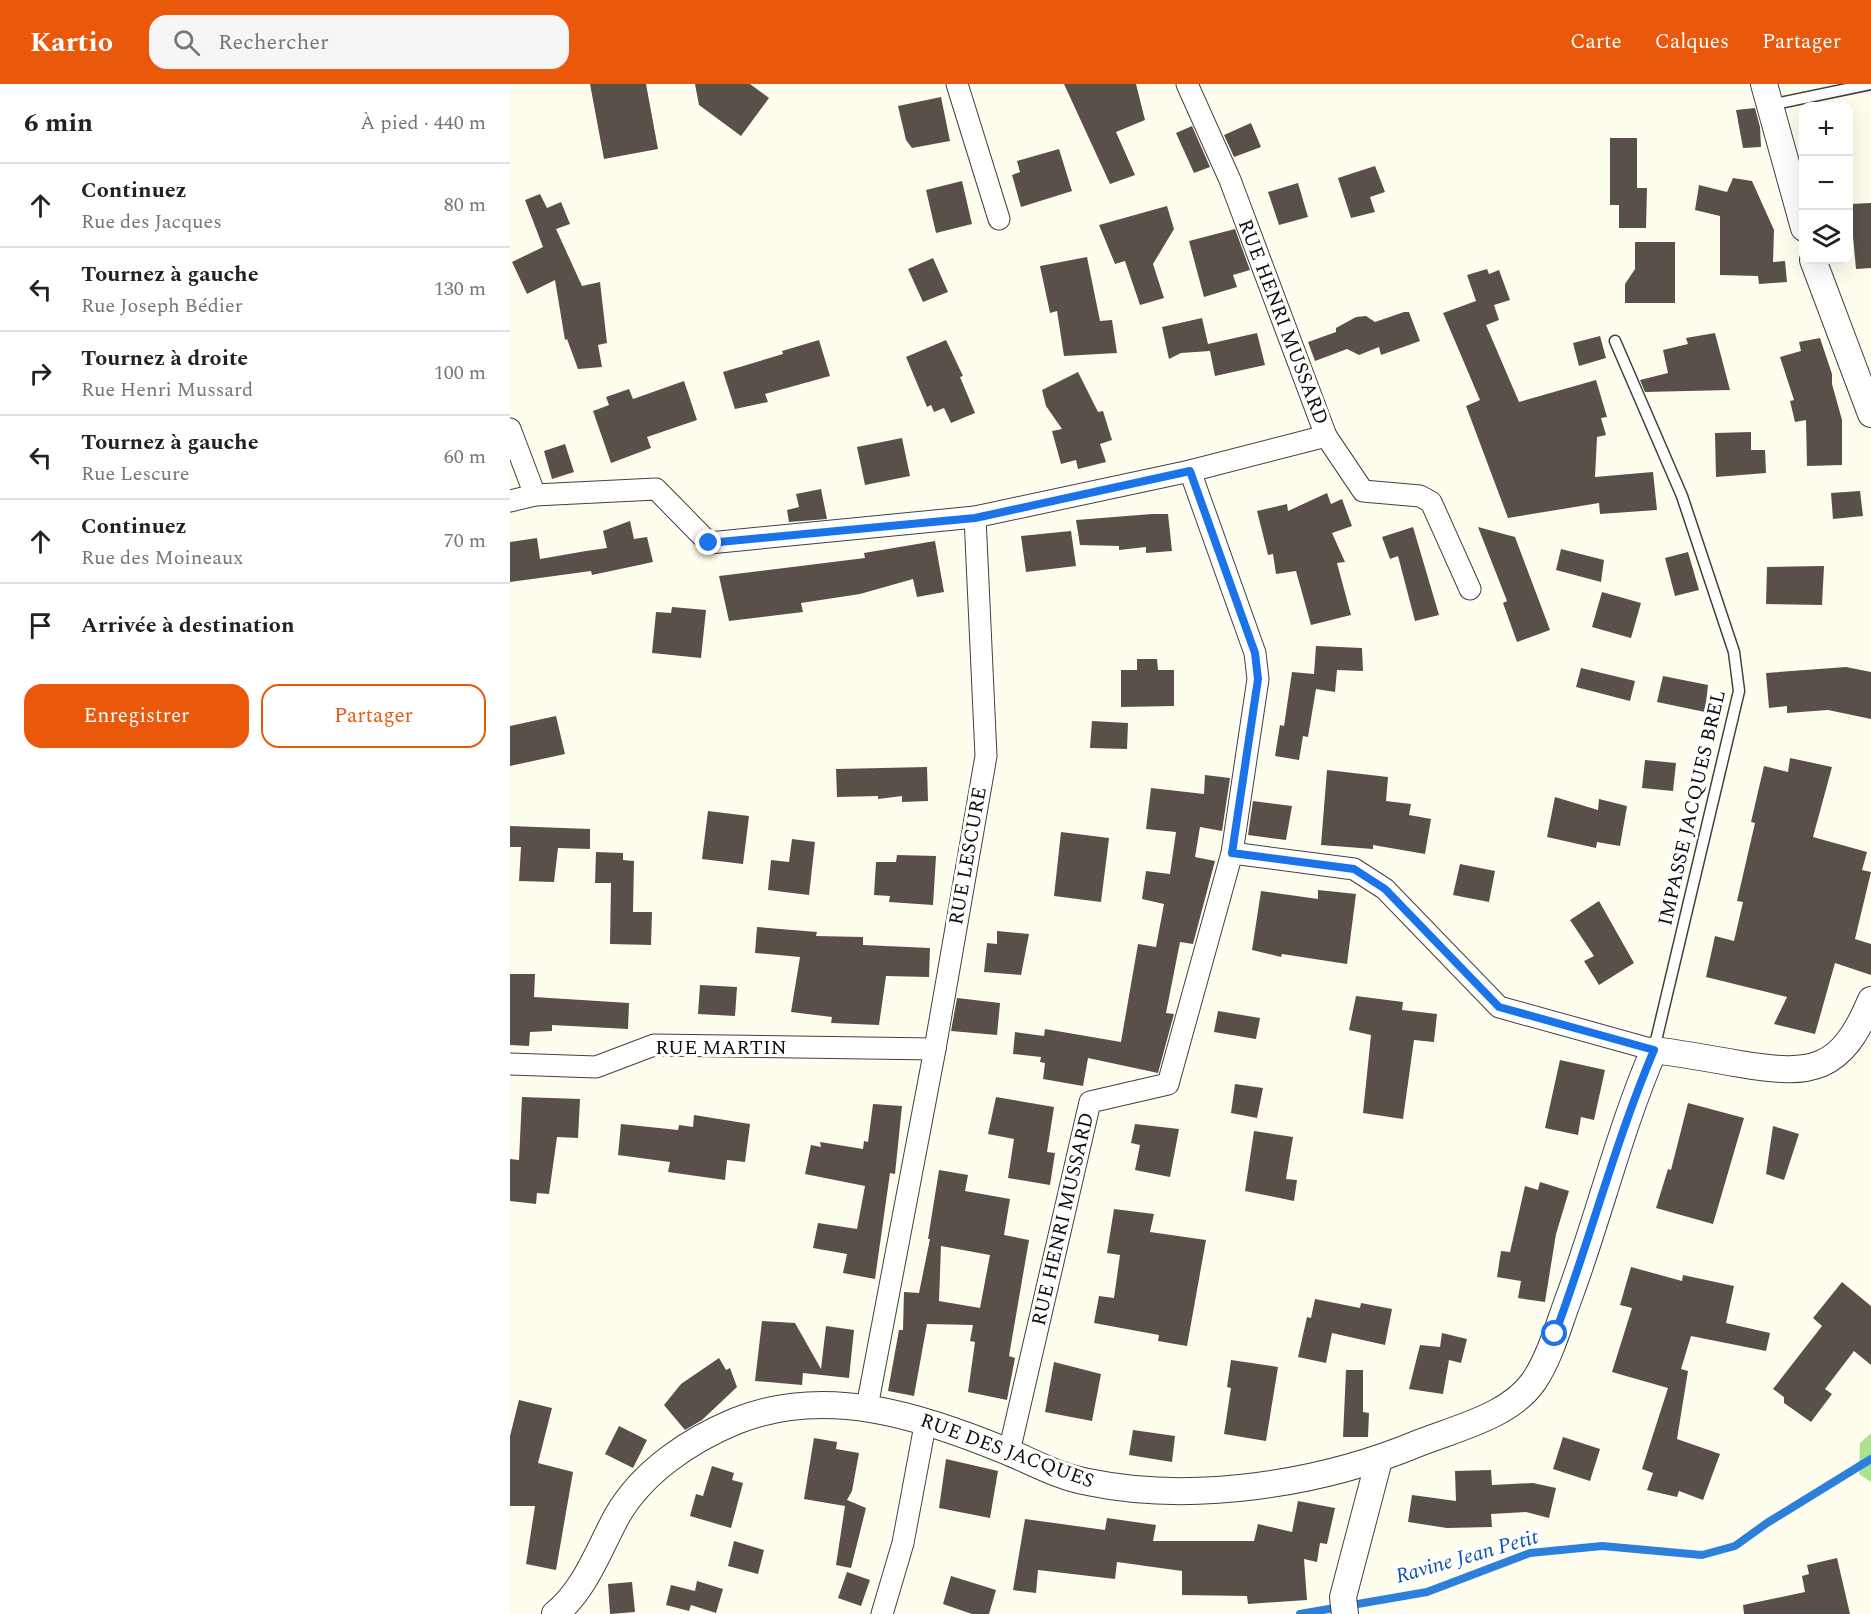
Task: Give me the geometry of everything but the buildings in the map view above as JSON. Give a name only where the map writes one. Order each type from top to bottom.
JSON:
[{"type":"street","points":[[957,84],[999,219]]},
{"type":"street","name":"RUE HENRI MUSSARD","points":[[1009,1452],[1090,1102],[1168,1084],[1232,853],[1258,679],[1255,653],[1190,471],[1326,435],[1230,180],[1187,84]]},
{"type":"street","points":[[1767,95],[1799,213]]},
{"type":"street","points":[[1815,264],[1871,414]]},
{"type":"street","points":[[510,429],[535,495]]},
{"type":"street","points":[[1326,435],[1363,491],[1420,496],[1431,502],[1470,589]]},
{"type":"street","points":[[510,501],[535,495],[656,489],[709,543],[975,518],[1190,471]]},
{"type":"street","name":"RUE LESCURE","points":[[867,1407],[935,1049],[986,756],[975,518]]},
{"type":"street","points":[[1232,853],[1354,869],[1385,889],[1499,1007],[1654,1050],[1777,1070],[1801,1070],[1822,1064],[1840,1053],[1863,1019],[1871,1000]]},
{"type":"street","name":"RUE MARTIN","points":[[510,1064],[596,1067],[654,1045],[935,1049]]},
{"type":"street","name":"RUE DES JACQUES","points":[[564,1610],[620,1511],[638,1486],[669,1460],[710,1433],[770,1410],[867,1407],[926,1420],[1044,1468],[1085,1482],[1142,1491],[1193,1492],[1295,1479],[1379,1460],[1496,1412],[1514,1401],[1535,1379],[1578,1273],[1630,1107],[1654,1050]]},
{"type":"street","points":[[882,1614],[903,1543],[926,1420]]},
{"type":"street","points":[[1344,1605],[1379,1460]]},
{"type":"lane","points":[[1767,95],[1871,84]]},
{"type":"lane","name":"IMPASSE JACQUES BREL","points":[[1615,341],[1682,496],[1734,652],[1740,691],[1654,1050]]},
{"type":"green space","points":[[1871,1433],[1871,1482],[1859,1474],[1860,1443]]},
{"type":"waterway","name":"Ravine Jean Petit","points":[[1300,1614],[1427,1592],[1530,1553],[1602,1546],[1702,1555],[1735,1546],[1767,1523],[1871,1459]]},
{"type":"route","points":[[709,543],[975,518],[1190,471],[1255,653],[1258,679],[1232,853],[1354,869],[1385,889],[1499,1007],[1654,1050],[1630,1107],[1578,1273],[1555,1334]]}]
